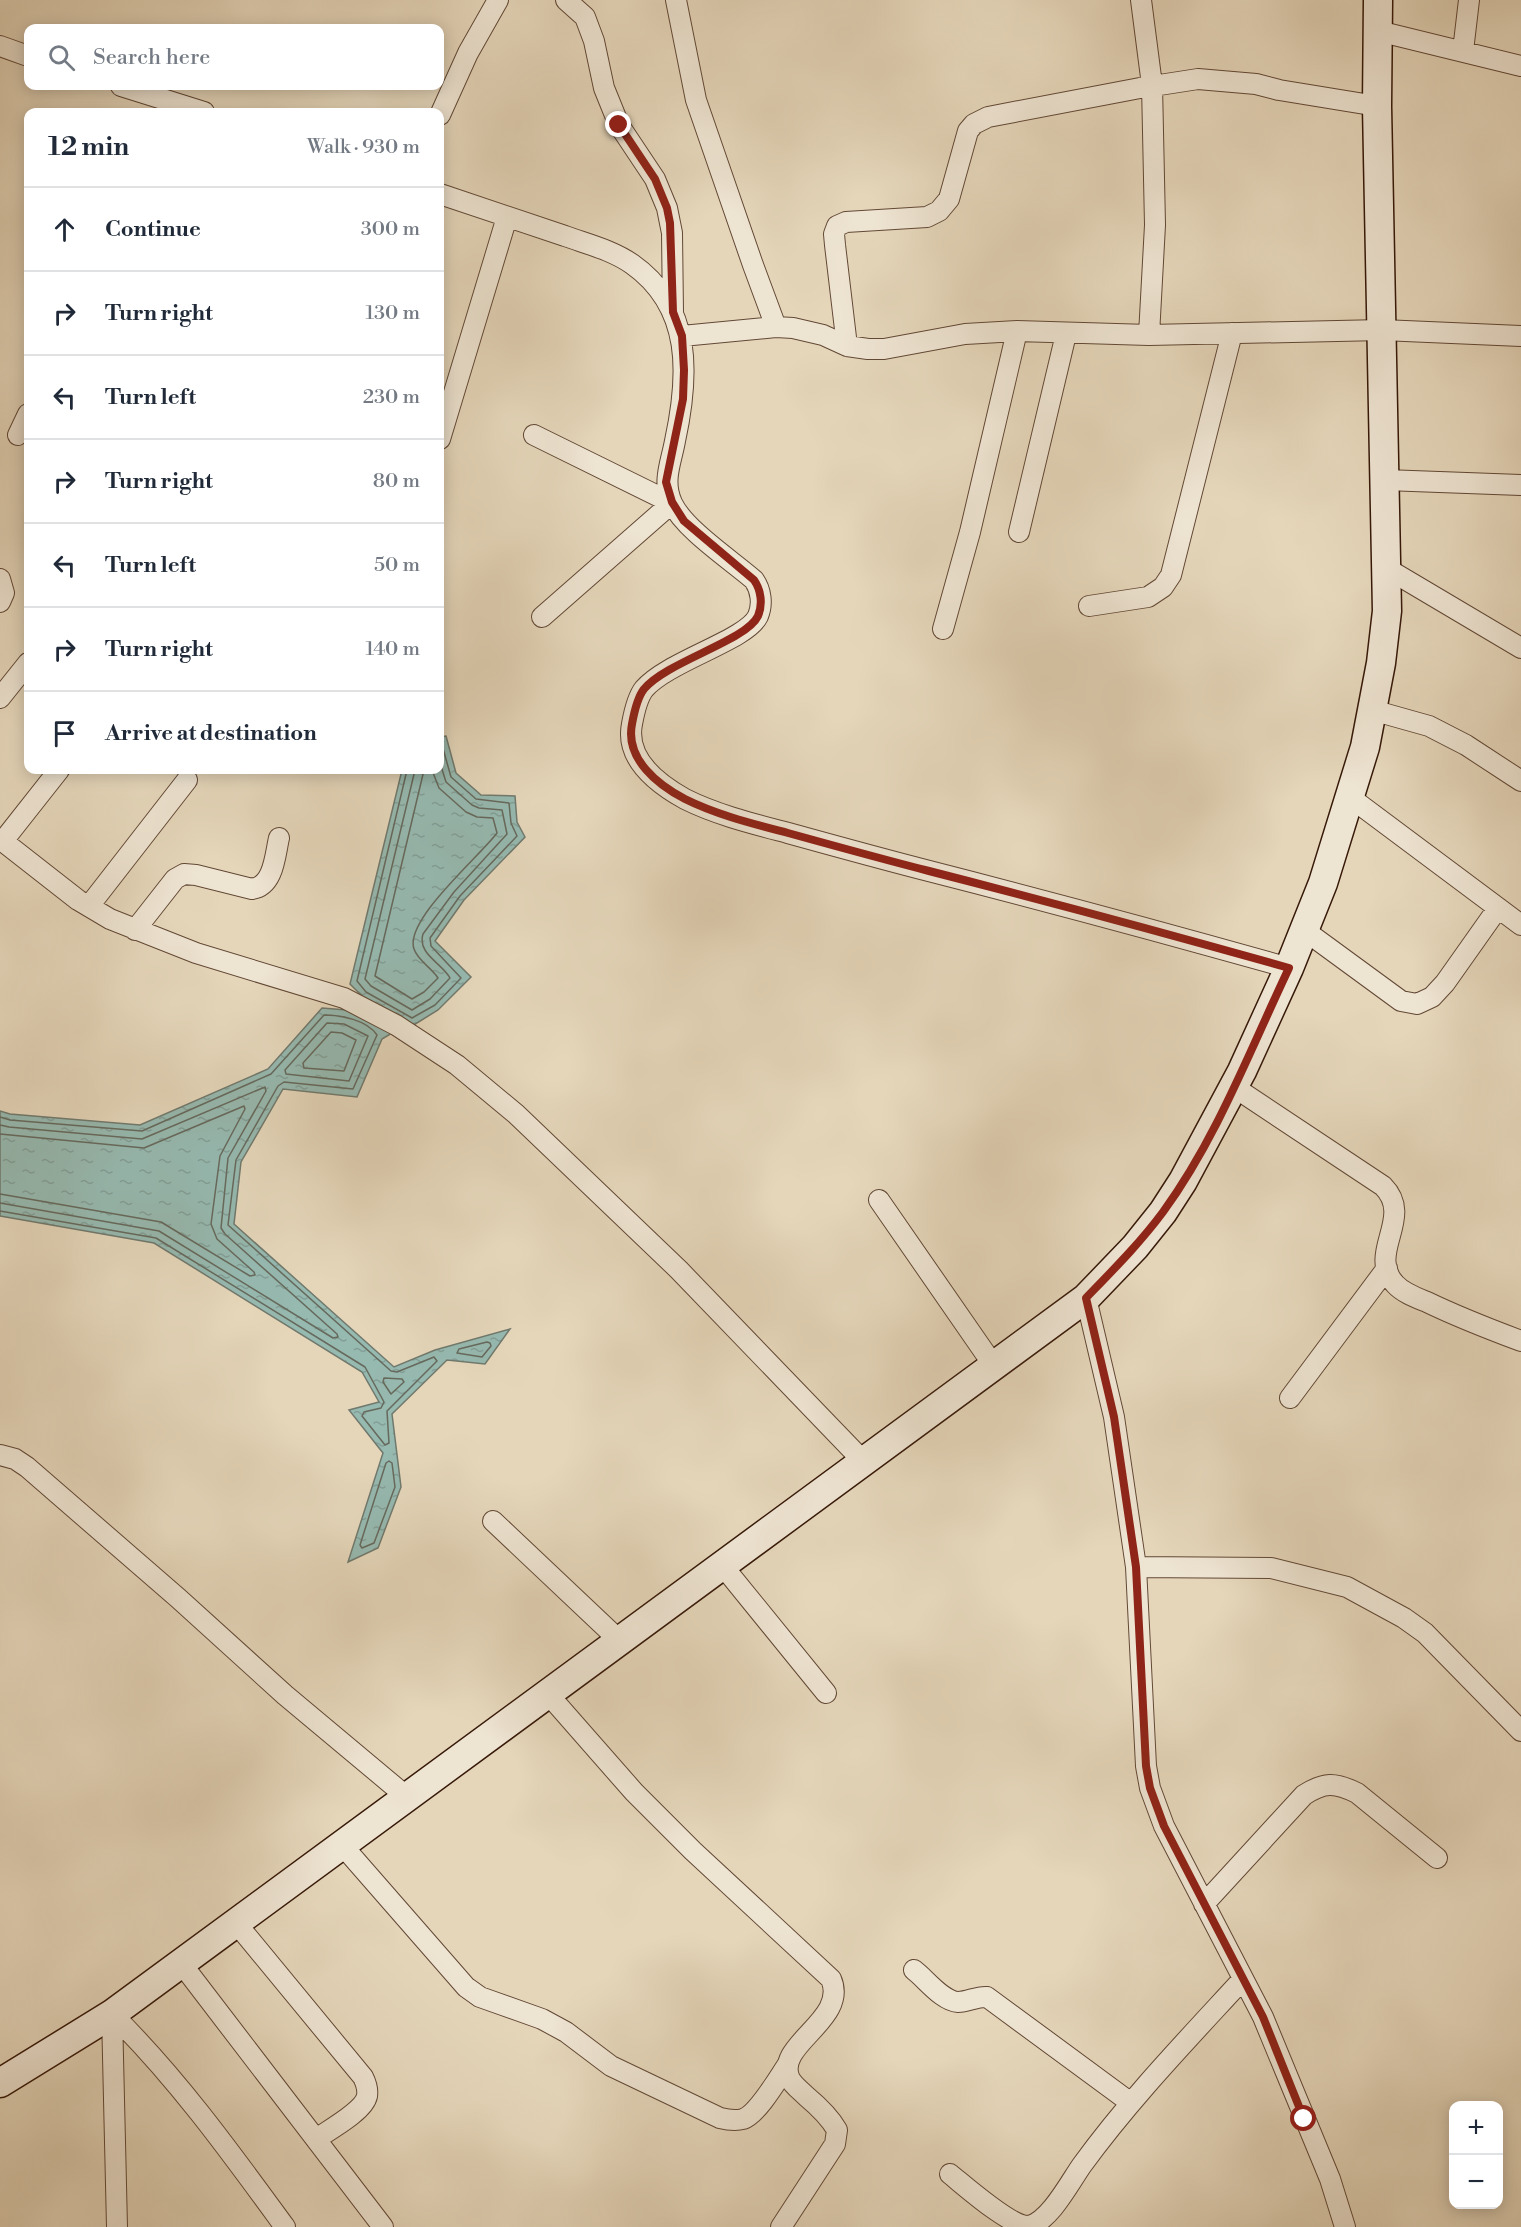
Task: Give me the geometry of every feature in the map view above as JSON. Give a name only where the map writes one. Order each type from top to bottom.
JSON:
[{"type":"street","points":[[443,108],[468,53],[498,0]]},
{"type":"street","points":[[566,0],[585,17],[594,41],[604,88],[619,125],[655,179],[667,208],[672,233],[673,312]]},
{"type":"street","points":[[676,0],[696,100],[776,327]]},
{"type":"street","points":[[1141,0],[1152,86],[1155,225],[1149,335]]},
{"type":"street","points":[[2,2078],[112,2014],[1086,1298],[1135,1247],[1163,1212],[1203,1147],[1234,1087],[1289,968],[1323,883],[1365,747],[1381,663],[1387,611],[1377,106],[1378,0]]},
{"type":"street","points":[[1463,51],[1469,0]]},
{"type":"street","points":[[1378,31],[1521,66]]},
{"type":"street","points":[[0,46],[24,55]]},
{"type":"street","points":[[847,346],[834,234],[837,226],[846,222],[927,217],[939,211],[949,199],[968,131],[974,124],[988,117],[1152,86],[1198,80],[1242,81],[1377,106]]},
{"type":"street","points":[[130,90],[173,108]]},
{"type":"street","points":[[444,195],[605,250],[632,264],[649,279],[673,312],[682,336],[683,399],[666,482],[672,502],[684,521],[754,580],[760,589],[761,599],[758,616],[746,629],[661,673],[643,690],[631,727],[633,747],[643,768],[685,799],[750,822],[887,861],[1087,911],[1289,968]]},
{"type":"street","points":[[444,426],[507,217]]},
{"type":"street","points":[[682,336],[776,327],[808,331],[847,346],[885,349],[965,334],[1017,331],[1149,335],[1382,330],[1521,336]]},
{"type":"street","points":[[943,629],[970,532],[1017,331]]},
{"type":"street","points":[[1089,606],[1148,597],[1163,587],[1171,575],[1232,333]]},
{"type":"street","points":[[1019,532],[1066,334]]},
{"type":"street","points":[[18,435],[24,422]]},
{"type":"street","points":[[534,435],[672,502]]},
{"type":"street","points":[[1385,480],[1521,485]]},
{"type":"street","points":[[542,617],[672,502]]},
{"type":"street","points":[[1386,568],[1521,648]]},
{"type":"street","points":[[0,579],[4,593],[0,602]]},
{"type":"street","points":[[0,698],[24,668]]},
{"type":"street","points":[[1372,710],[1429,726],[1466,745],[1521,781]]},
{"type":"street","points":[[56,774],[2,840],[89,906],[110,919],[196,953],[344,998],[396,1025],[457,1065],[516,1114],[679,1270],[864,1461]]},
{"type":"street","points":[[89,906],[187,780]]},
{"type":"street","points":[[1351,798],[1521,925]]},
{"type":"street","points":[[135,930],[175,879],[184,874],[252,889],[260,888],[268,880],[279,838]]},
{"type":"street","points":[[1304,930],[1401,1001],[1417,1004],[1432,997],[1444,983],[1498,908]]},
{"type":"street","points":[[1234,1087],[1383,1186],[1392,1195],[1395,1208],[1394,1222],[1385,1252],[1387,1268],[1395,1284],[1412,1295],[1459,1317],[1521,1341]]},
{"type":"street","points":[[879,1200],[994,1366]]},
{"type":"street","points":[[1290,1398],[1387,1268]]},
{"type":"street","points":[[1086,1298],[1114,1417],[1136,1567],[1146,1766],[1150,1788],[1164,1826],[1263,2017],[1330,2179],[1345,2227]]},
{"type":"street","points":[[0,1455],[15,1459],[27,1467],[285,1695],[407,1797]]},
{"type":"street","points":[[493,1521],[620,1641]]},
{"type":"street","points":[[722,1565],[826,1693]]},
{"type":"street","points":[[1136,1567],[1271,1568],[1347,1587],[1404,1617],[1425,1632],[1521,1731]]},
{"type":"street","points":[[342,1845],[466,1987],[480,1997],[542,2019],[566,2031],[611,2066],[720,2118],[732,2121],[745,2118],[754,2111],[804,2039],[828,2012],[834,1997],[834,1986],[831,1979],[693,1851],[634,1791],[548,1694]]},
{"type":"street","points":[[1204,1905],[1304,1795],[1317,1786],[1343,1786],[1357,1793],[1437,1858]]},
{"type":"street","points":[[236,1923],[357,2069],[366,2084],[367,2095],[362,2106],[316,2139]]},
{"type":"street","points":[[181,1963],[383,2227]]},
{"type":"street","points":[[914,1970],[952,2000],[960,2002],[981,1996],[987,1997],[1131,2103]]},
{"type":"street","points":[[950,2174],[1013,2223],[1026,2226],[1036,2223],[1051,2210],[1131,2103],[1243,1979]]},
{"type":"street","points":[[112,2014],[117,2227]]},
{"type":"street","points":[[112,2014],[148,2050],[235,2159],[285,2227]]},
{"type":"street","points":[[781,2227],[835,2144],[837,2130],[830,2119],[790,2078],[788,2064]]},
{"type":"water","points":[[444,736],[446,736],[456,773],[481,795],[515,796],[517,822],[525,837],[464,900],[435,941],[471,977],[438,1010],[412,1026],[362,996],[350,984],[401,774],[444,774]]},
{"type":"water","points":[[322,1008],[347,1010],[392,1033],[382,1039],[357,1097],[283,1089],[241,1162],[234,1224],[394,1367],[435,1350],[510,1329],[485,1364],[447,1360],[392,1414],[401,1487],[378,1548],[348,1562],[383,1453],[349,1410],[379,1402],[362,1372],[154,1243],[0,1216],[0,1111],[10,1114],[140,1125],[268,1069]]},
{"type":"route","points":[[619,125],[655,179],[667,208],[672,233],[673,312],[682,336],[684,370],[683,399],[666,482],[672,502],[684,521],[754,580],[760,589],[761,599],[758,616],[746,629],[661,673],[643,690],[631,727],[633,747],[643,768],[685,799],[750,822],[887,861],[1087,911],[1289,968],[1242,1071],[1183,1181],[1163,1212],[1135,1247],[1086,1298],[1114,1417],[1136,1567],[1146,1766],[1150,1788],[1164,1826],[1263,2017],[1304,2119]]}]
